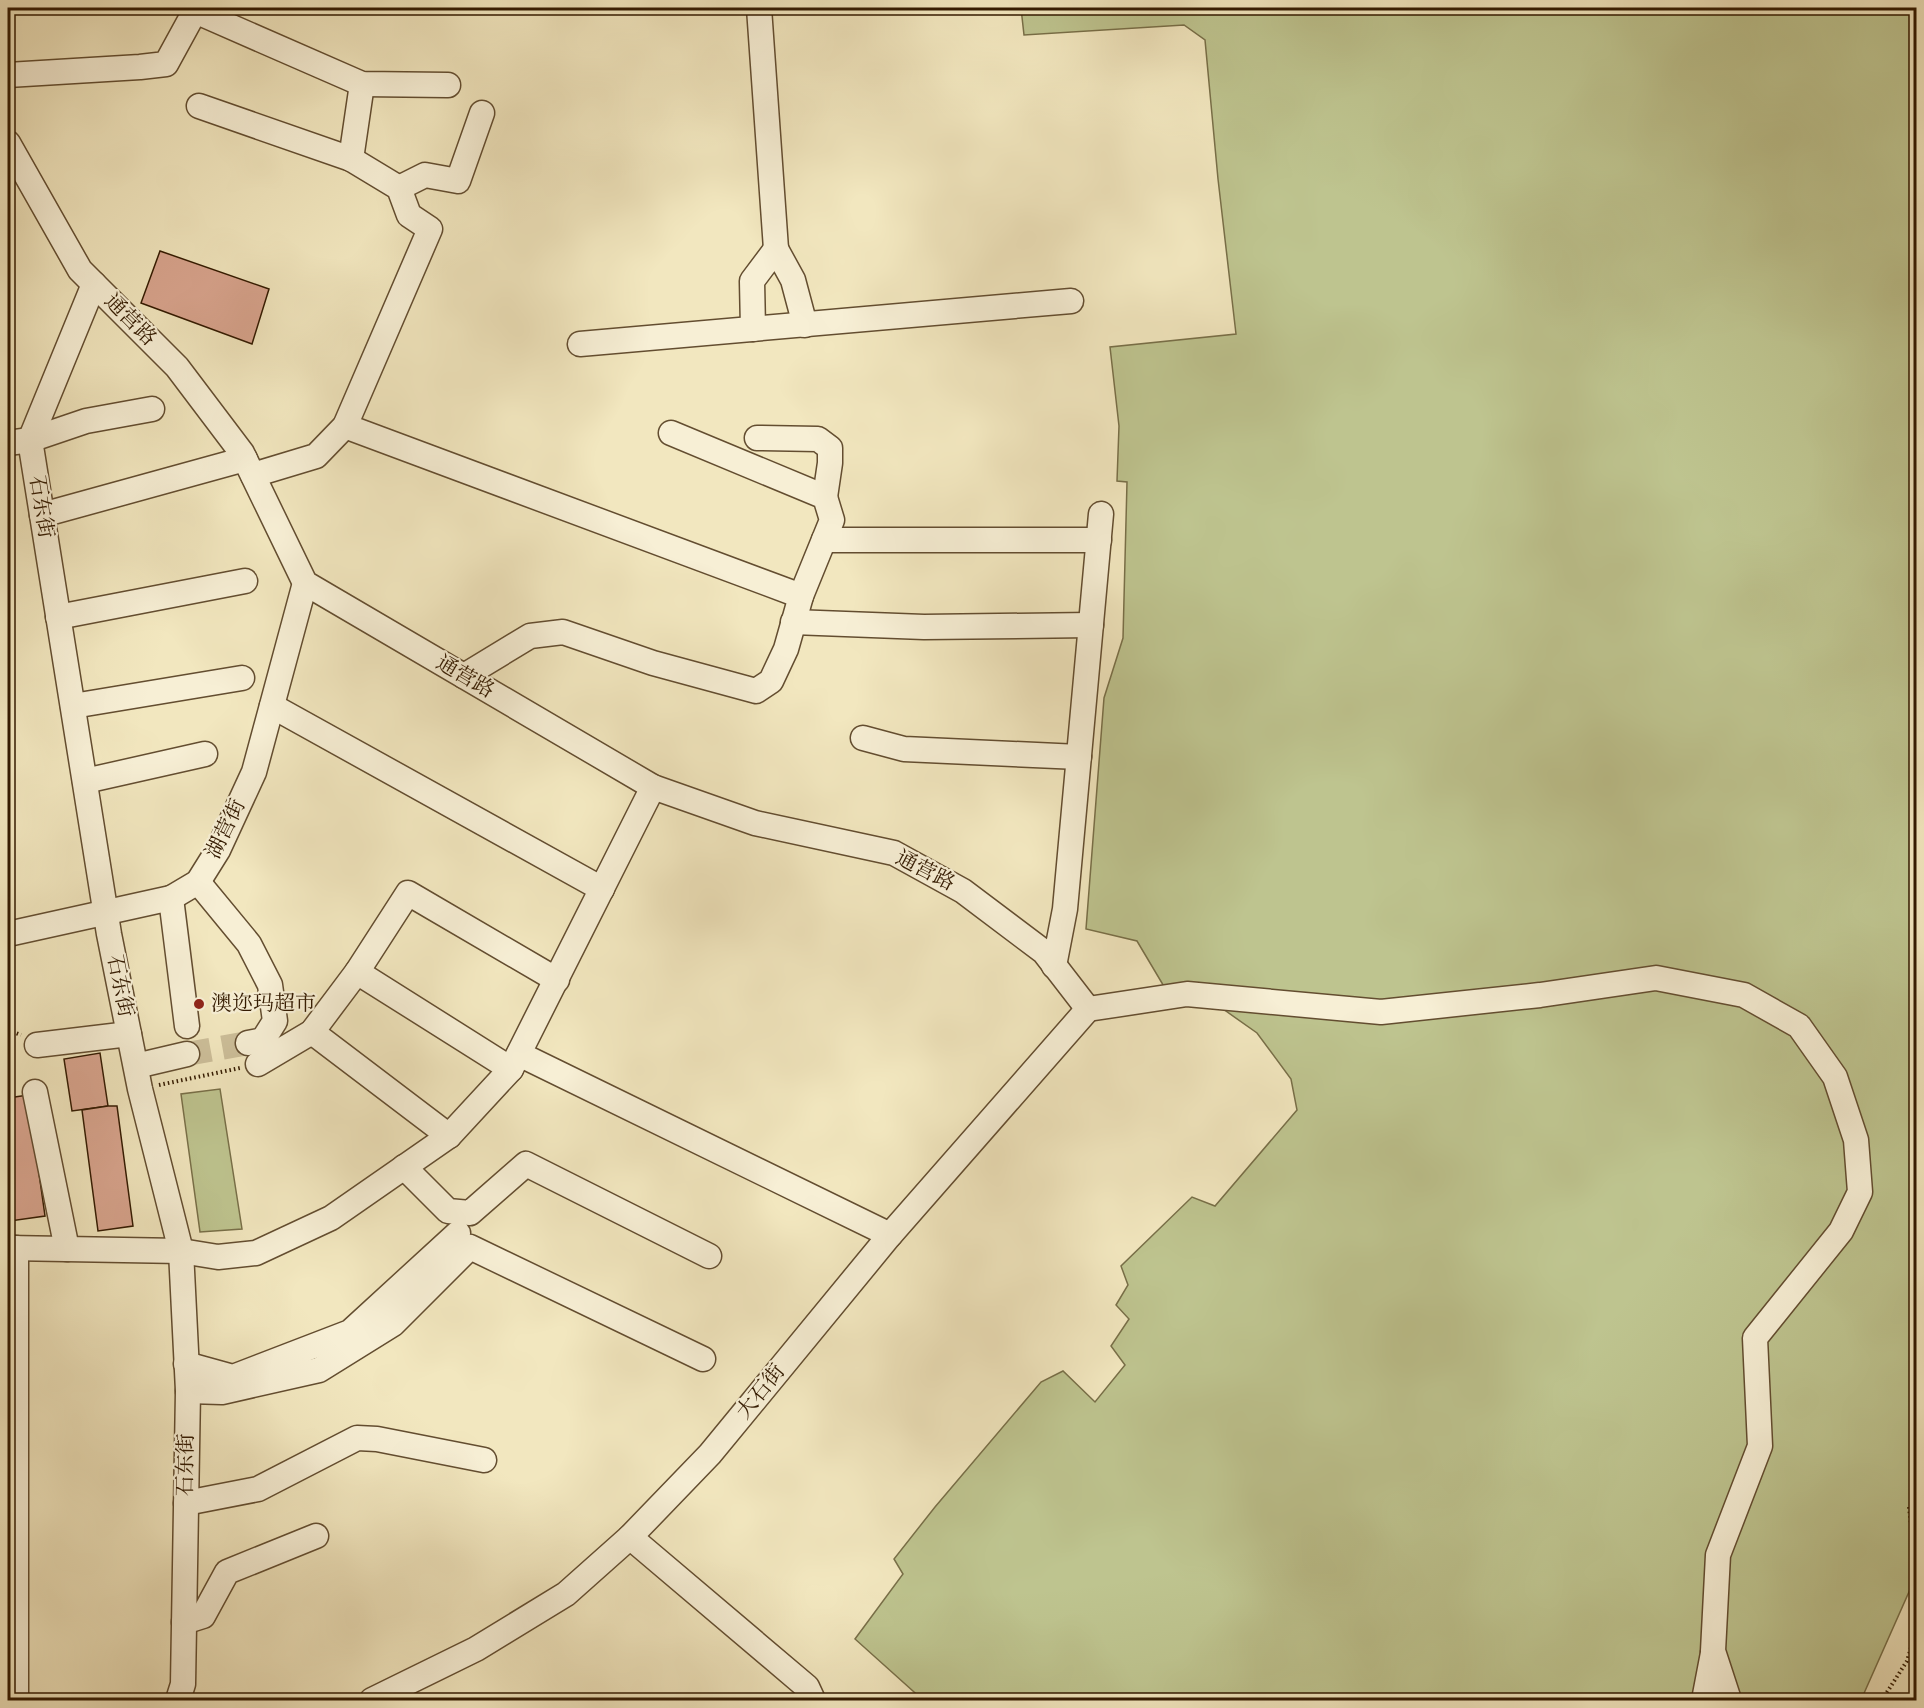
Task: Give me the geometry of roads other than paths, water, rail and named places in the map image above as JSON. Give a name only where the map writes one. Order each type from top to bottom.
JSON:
[{"type":"street","points":[[759,8],[776,249],[793,280],[805,324]]},
{"type":"street","points":[[8,75],[166,64],[195,11],[362,84],[448,85]]},
{"type":"street","points":[[351,159],[362,84]]},
{"type":"street","points":[[42,515],[249,467],[316,456],[345,426],[430,229],[409,215],[399,188],[351,159],[199,106]]},
{"type":"street","points":[[399,188],[424,175],[458,181],[482,113]]},
{"type":"street","name":"通营路","points":[[8,143],[80,270],[177,367],[249,467],[305,583],[653,787],[755,823],[894,853],[963,891],[1044,952],[1088,1010]]},
{"type":"street","points":[[753,329],[752,281],[776,249]]},
{"type":"street","points":[[19,441],[94,284]]},
{"type":"street","points":[[580,344],[1071,301]]},
{"type":"street","points":[[19,441],[86,421],[152,410]]},
{"type":"street","points":[[345,426],[801,596]]},
{"type":"street","points":[[671,434],[825,497]]},
{"type":"street","points":[[464,676],[530,636],[562,632],[653,663],[756,691],[771,681],[786,650],[801,596],[832,520],[825,497],[830,448],[818,439],[757,438]]},
{"type":"street","name":"石东街","points":[[19,441],[42,515],[106,912],[129,1034],[181,1251],[188,1391],[183,1684],[178,1701]]},
{"type":"street","points":[[1054,966],[1065,909],[1101,514]]},
{"type":"street","points":[[824,540],[1098,540]]},
{"type":"street","points":[[58,617],[245,581]]},
{"type":"street","name":"湖营街","points":[[8,934],[171,898],[198,882],[218,850],[254,772],[305,583]]},
{"type":"street","points":[[793,622],[924,627],[1091,626]]},
{"type":"street","points":[[73,706],[242,678]]},
{"type":"street","points":[[272,706],[602,889]]},
{"type":"street","points":[[863,738],[904,749],[1079,757]]},
{"type":"street","points":[[85,781],[205,754]]},
{"type":"street","points":[[15,1701],[12,1248],[181,1251],[218,1257],[256,1253],[331,1218],[449,1136],[515,1061],[653,787]]},
{"type":"street","points":[[198,882],[249,944],[270,985],[275,1021],[253,1053],[312,1032],[357,972],[408,894],[557,980]]},
{"type":"street","points":[[171,898],[187,1026]]},
{"type":"street","points":[[357,972],[515,1061],[890,1234]]},
{"type":"street","points":[[1088,1010],[1187,994],[1381,1012],[1540,995],[1656,978],[1744,994],[1799,1026],[1835,1077],[1856,1140],[1860,1192],[1841,1231],[1755,1338],[1760,1446],[1718,1555],[1713,1651],[1704,1701]]},
{"type":"street","name":"大石街","points":[[372,1701],[476,1649],[566,1594],[630,1537],[710,1454],[890,1234],[1088,1010]]},
{"type":"street","points":[[312,1032],[449,1136]]},
{"type":"street","points":[[37,1045],[129,1034]]},
{"type":"street","points":[[138,1078],[187,1054]]},
{"type":"street","points":[[35,1092],[67,1249]]},
{"type":"street","points":[[404,1167],[448,1211],[471,1213],[526,1164],[709,1256]]},
{"type":"street","points":[[186,1364],[233,1377],[350,1332],[458,1233]]},
{"type":"street","points":[[188,1391],[222,1392],[320,1370],[393,1324],[470,1247],[703,1359]]},
{"type":"street","points":[[186,1503],[258,1489],[357,1438],[377,1439],[484,1460]]},
{"type":"street","points":[[184,1622],[203,1616],[227,1572],[316,1536]]},
{"type":"street","points":[[630,1537],[807,1687],[813,1701]]},
{"type":"street","points":[[1713,1651],[1729,1701]]},
{"type":"tunnel","points":[[187,1054],[248,1043]]},
{"type":"place","name":"澳迩玛超市","points":[[199,1004]]}]
